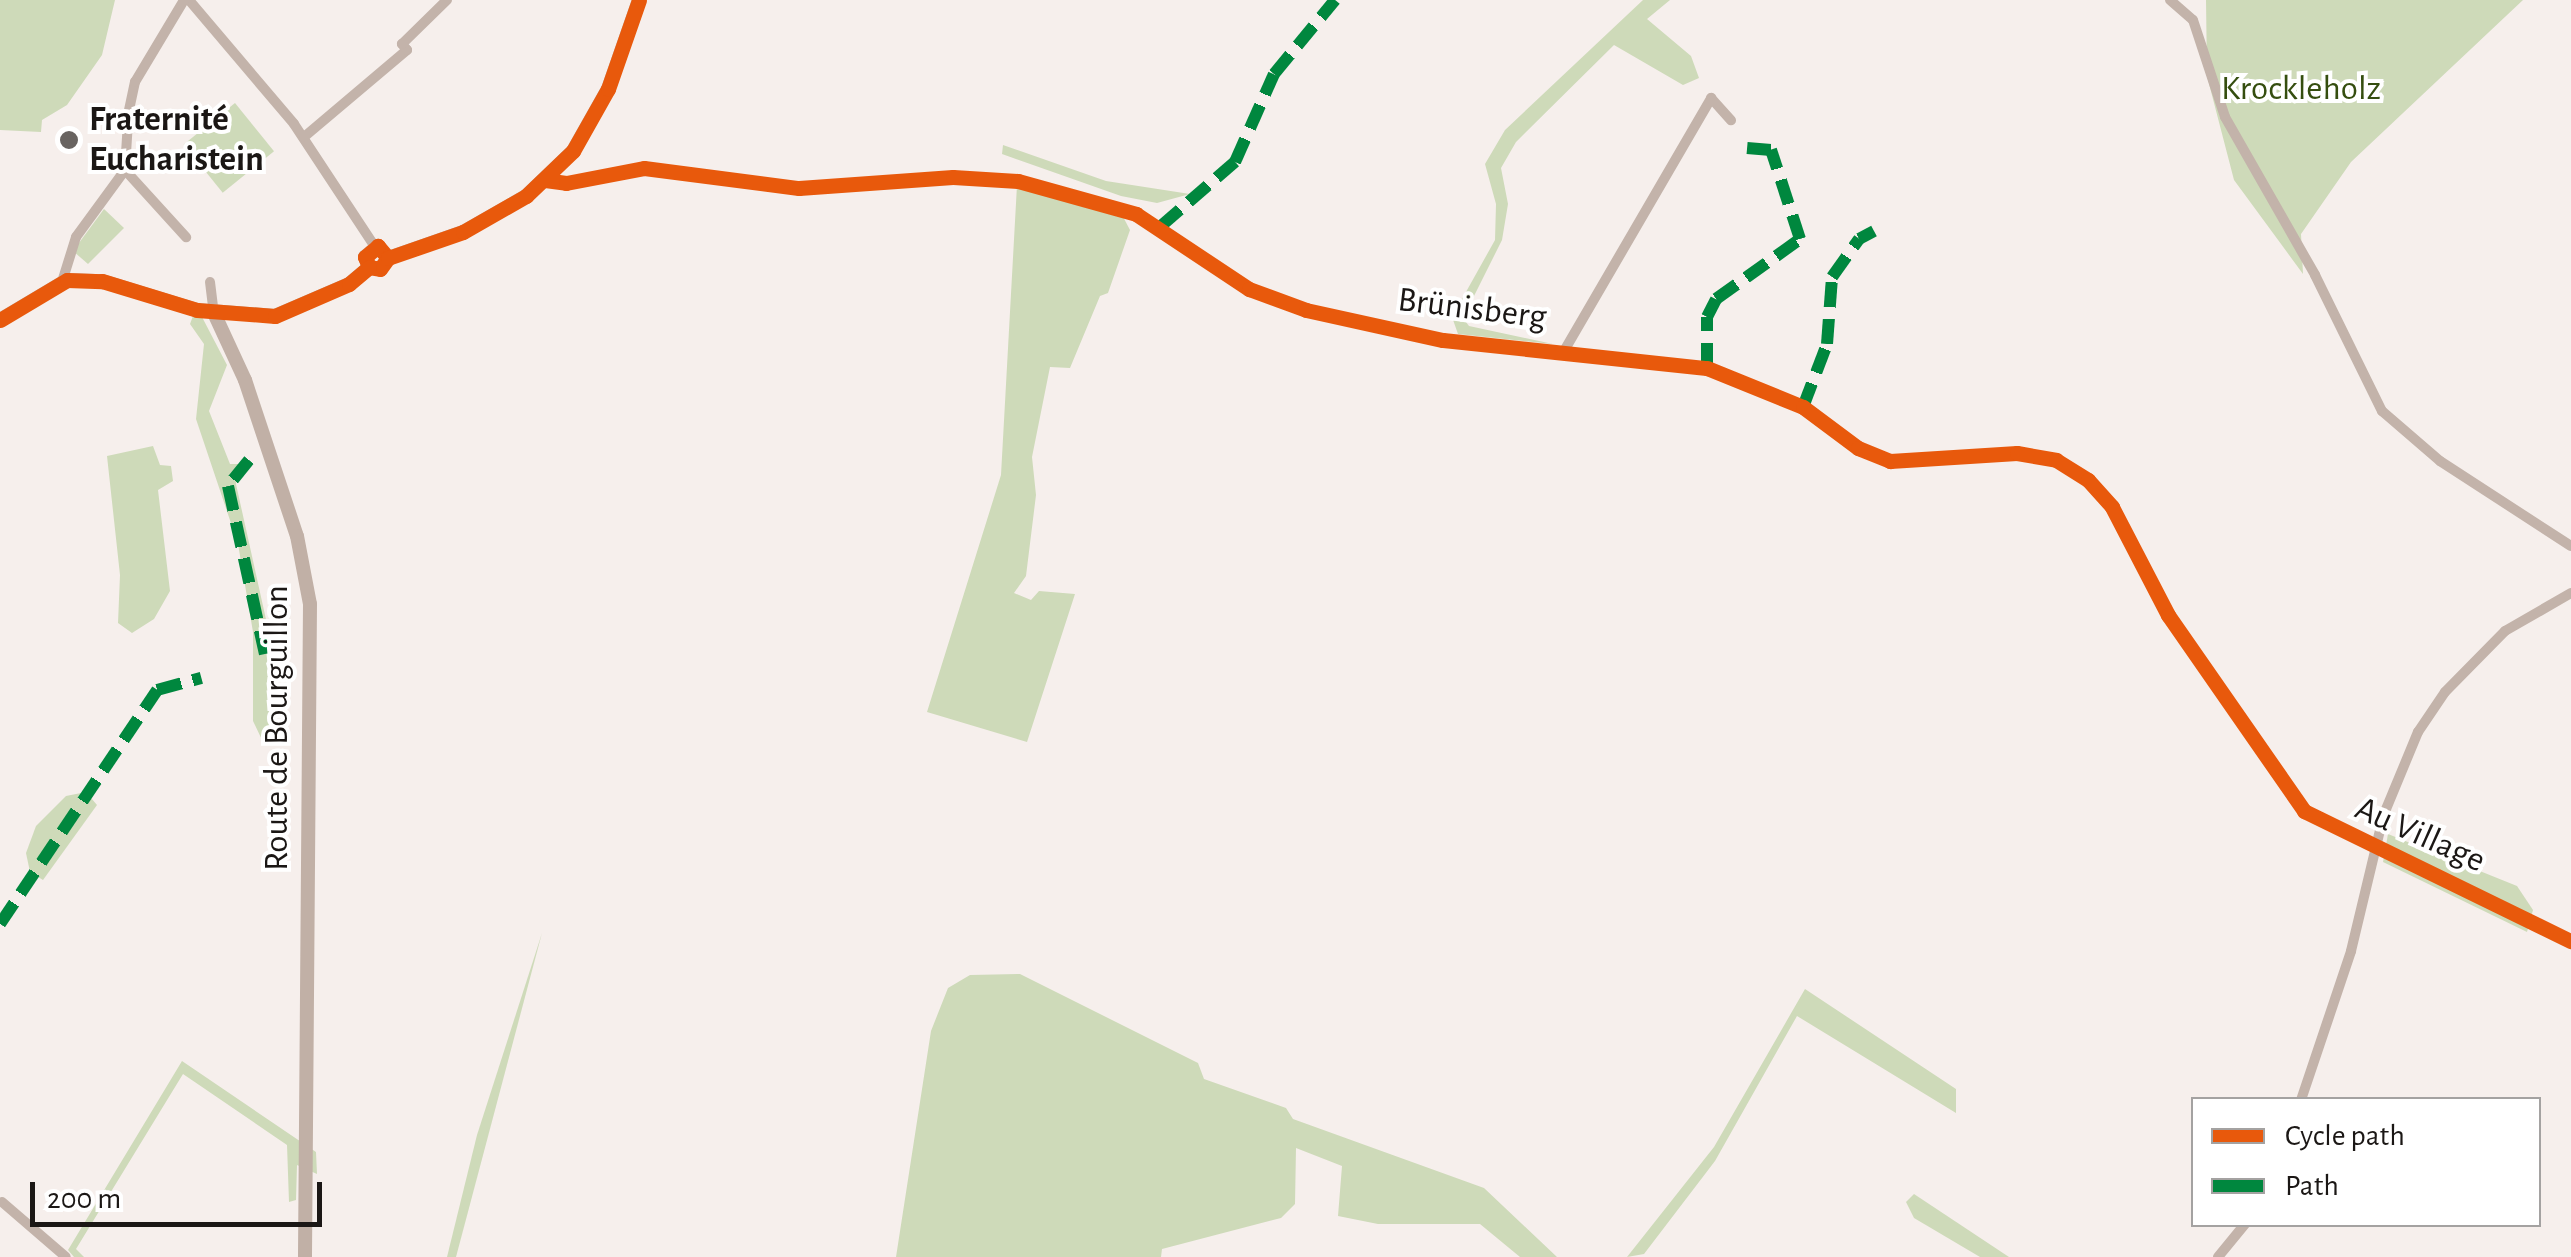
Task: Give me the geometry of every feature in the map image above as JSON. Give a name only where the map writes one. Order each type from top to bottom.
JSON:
[{"type":"main road","points":[[0,320],[62,282],[102,282],[214,313],[288,314],[369,267],[383,268],[388,258],[462,232],[544,180],[594,120],[639,0]]},
{"type":"main road","points":[[369,267],[365,257],[375,246],[388,258]]},
{"type":"main road","name":"Route de Bourguillon","points":[[214,313],[245,380],[294,525],[310,604],[305,1257]]},
{"type":"street","points":[[62,282],[76,237],[125,170],[135,82],[187,0],[304,138],[375,246]]},
{"type":"street","points":[[304,138],[407,50],[402,44],[447,0]]},
{"type":"street","points":[[2170,0],[2193,20],[2225,116],[2315,275],[2382,412],[2440,461],[2571,546]]},
{"type":"street","name":"Brünisberg","points":[[1564,351],[1711,98],[1731,120]]},
{"type":"street","name":"Brünisberg","points":[[544,180],[566,183],[644,168],[768,186],[953,178],[1018,182],[1136,214],[1232,280],[1286,304],[1414,336],[1707,368],[1803,407],[1858,448],[1890,461],[2017,452],[2056,460],[2094,485],[2135,548],[2168,615],[2288,794]]},
{"type":"street","points":[[125,170],[186,237]]},
{"type":"street","points":[[210,282],[214,313]]},
{"type":"street","points":[[2302,1097],[2380,846],[2384,814],[2428,713],[2505,631],[2571,593]]},
{"type":"street","name":"Au Village","points":[[2288,794],[2321,824],[2380,846],[2571,941]]},
{"type":"street","points":[[2,1202],[66,1257]]},
{"type":"street","points":[[2218,1257],[2243,1227]]},
{"type":"green space","points":[[0,0],[115,0],[102,55],[67,105],[42,120],[41,132],[0,130]]},
{"type":"green space","points":[[1643,0],[1670,0],[1647,19],[1691,56],[1699,78],[1683,85],[1614,45],[1516,142],[1501,168],[1508,204],[1502,240],[1463,318],[1469,326],[1553,344],[1458,334],[1452,317],[1495,240],[1496,204],[1485,164],[1505,130]]},
{"type":"green space","name":"Krockleholz","points":[[2206,0],[2523,0],[2351,162],[2301,234],[2303,274],[2234,180],[2207,76]]},
{"type":"green space","points":[[235,103],[274,151],[223,193],[184,145]]},
{"type":"green space","points":[[1003,145],[1106,181],[1190,194],[1157,203],[1121,196],[1002,154]]},
{"type":"green space","points":[[1017,185],[1120,211],[1130,230],[1108,293],[1100,296],[1070,368],[1050,367],[1032,457],[1036,495],[1026,576],[1014,593],[1031,600],[1039,591],[1075,594],[1027,742],[927,712],[1001,475]]},
{"type":"green space","points":[[104,209],[124,228],[88,264],[73,251]]},
{"type":"green space","points":[[193,316],[202,317],[227,365],[209,411],[230,464],[241,464],[236,484],[267,624],[270,737],[263,742],[253,721],[253,632],[238,544],[196,419],[204,344],[190,324]]},
{"type":"green space","points":[[153,446],[160,465],[171,466],[173,481],[158,490],[170,591],[154,619],[132,633],[118,623],[120,575],[107,456]]},
{"type":"green space","points":[[86,792],[97,805],[43,880],[30,872],[26,853],[36,826],[66,796]]},
{"type":"green space","points":[[2388,834],[2517,886],[2533,910],[2527,932],[2383,862]]},
{"type":"green space","points":[[542,933],[456,1257],[447,1257],[477,1135]]},
{"type":"green space","points":[[1020,974],[1198,1063],[1204,1079],[1286,1108],[1293,1119],[1484,1188],[1557,1257],[1520,1257],[1480,1224],[1378,1224],[1338,1216],[1342,1166],[1296,1148],[1295,1204],[1281,1218],[1162,1249],[1161,1257],[896,1257],[931,1031],[948,988],[970,975]]},
{"type":"green space","points":[[1805,989],[1956,1089],[1956,1113],[1797,1016],[1715,1161],[1644,1254],[1627,1257],[1714,1147]]},
{"type":"green space","points":[[182,1061],[316,1152],[317,1174],[297,1165],[296,1200],[289,1202],[287,1145],[183,1074],[76,1249],[84,1257],[74,1257],[68,1250]]},
{"type":"green space","points":[[1914,1194],[2009,1257],[1980,1257],[1914,1218],[1906,1202]]},
{"type":"marked path","points":[[1161,226],[1235,162],[1274,74],[1335,0]]},
{"type":"marked path","points":[[1707,368],[1707,317],[1716,299],[1800,239],[1771,150],[1747,148]]},
{"type":"marked path","points":[[1803,407],[1827,344],[1832,277],[1859,239],[1874,231]]},
{"type":"marked path","points":[[249,460],[228,486],[265,654]]},
{"type":"marked path","points":[[0,924],[157,690],[201,678]]},
{"type":"cycle path","points":[[388,258],[378,246],[365,257],[369,267],[380,269],[388,258],[463,232],[526,196],[573,151],[608,89],[639,0]]},
{"type":"cycle path","points":[[545,180],[566,183],[644,168],[799,188],[953,177],[1018,181],[1136,214],[1249,289],[1306,310],[1443,340],[1707,368],[1803,407],[1858,448],[1890,461],[2017,453],[2056,460],[2088,480],[2112,507],[2168,615],[2304,811],[2571,941]]},
{"type":"cycle path","points":[[0,320],[67,280],[102,281],[197,310],[275,316],[349,284],[369,267]]},
{"type":"place","name":"Fraternité Eucharistein","points":[[69,140]]}]
